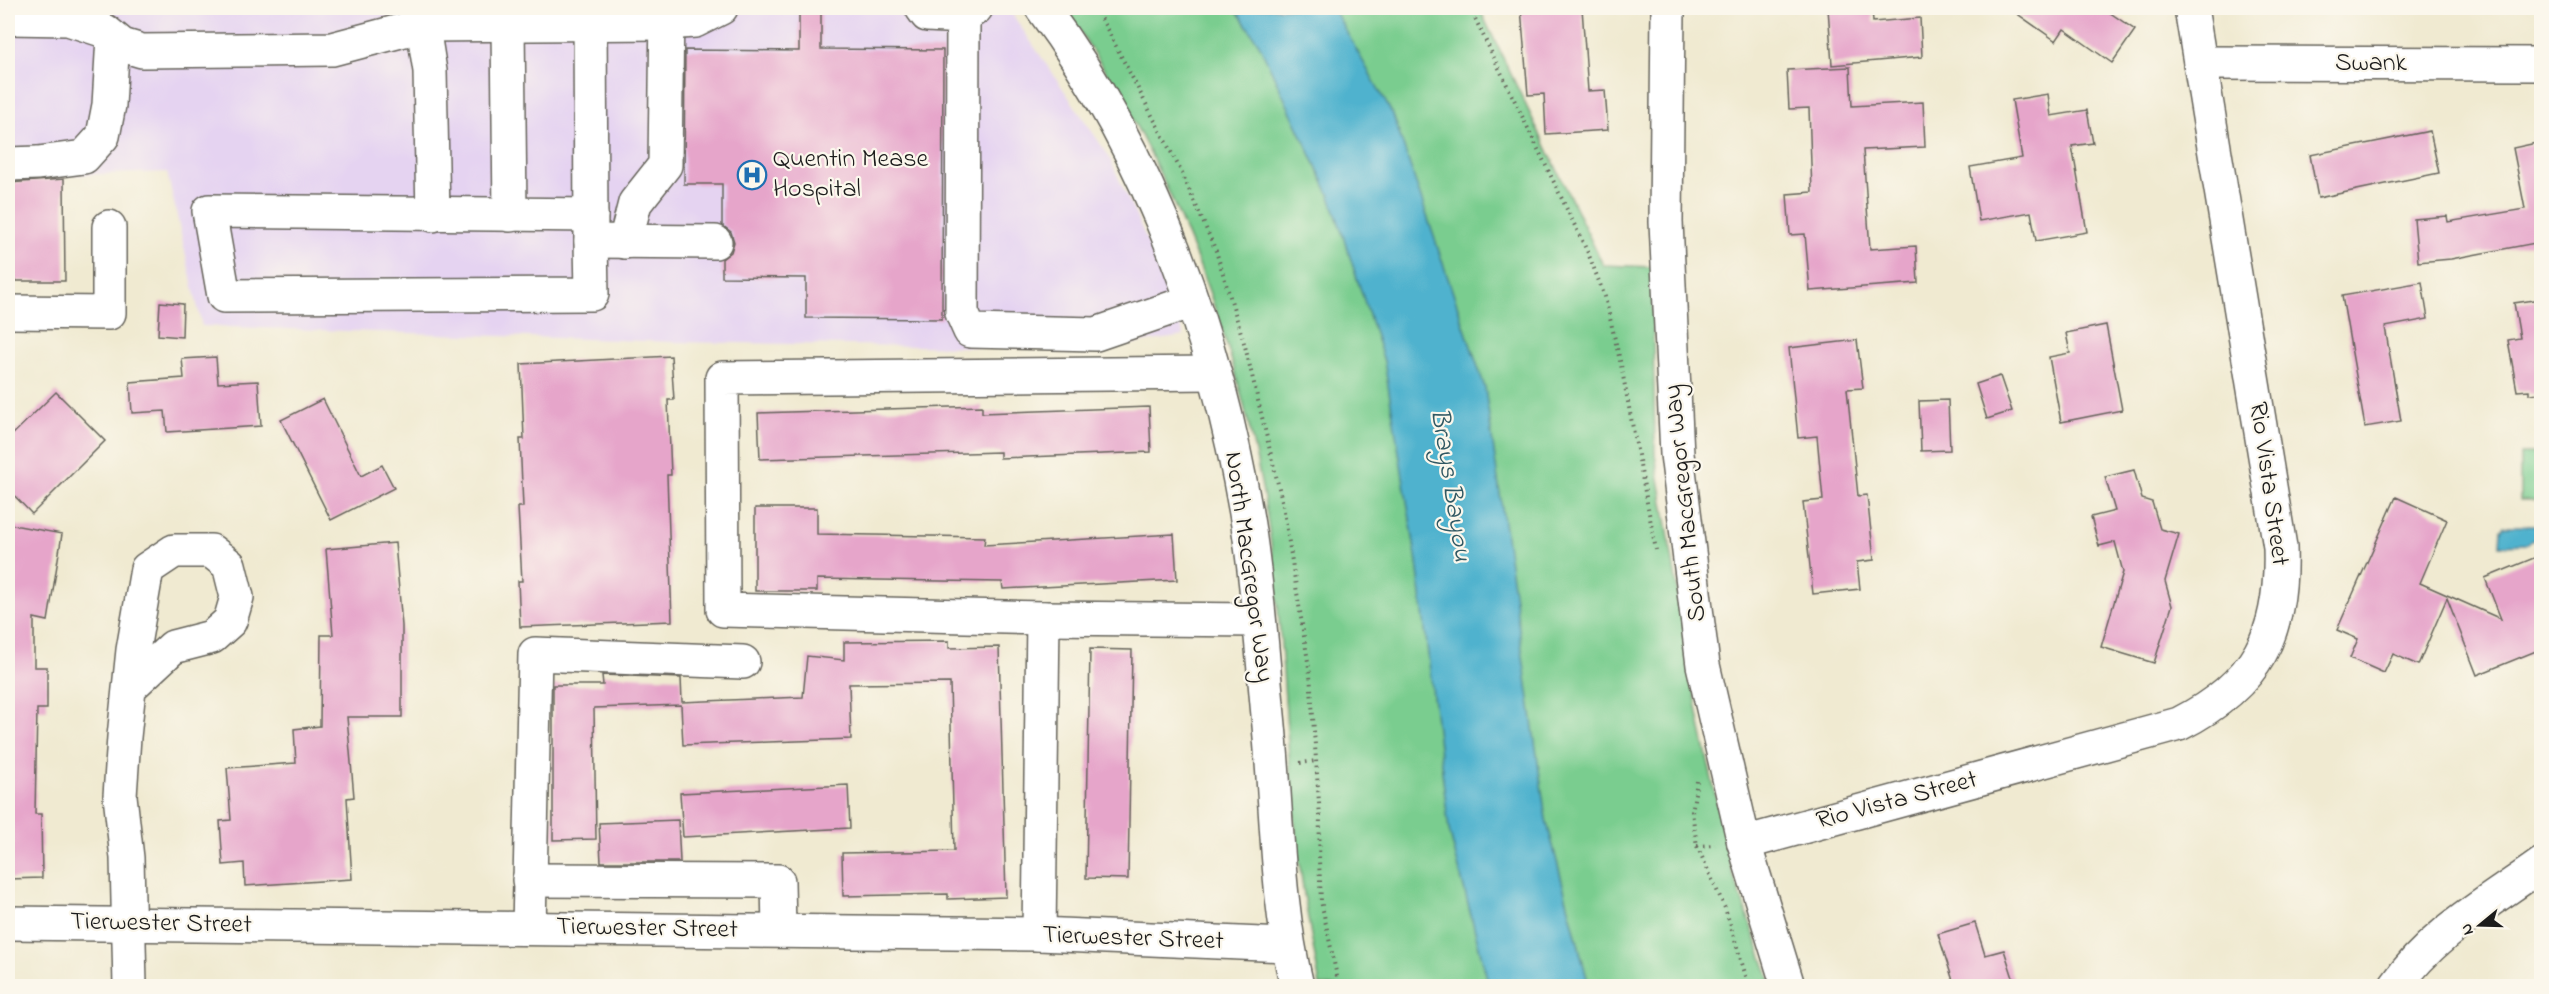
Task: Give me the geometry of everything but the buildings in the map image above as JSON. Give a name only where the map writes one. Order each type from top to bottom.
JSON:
[{"type":"street","points":[[8,18],[68,19],[91,25],[122,45],[142,51],[332,49],[421,16],[508,24],[590,16],[666,15],[695,21],[720,8]]},
{"type":"street","points":[[922,8],[927,15],[969,12],[962,313],[970,331],[1096,334],[1192,301]]},
{"type":"street","name":"North MacGregor Way","points":[[1042,8],[1070,45],[1127,146],[1160,218],[1192,301],[1214,373],[1232,446],[1248,527],[1287,945],[1297,987]]},
{"type":"street","name":"South MacGregor Way","points":[[1668,8],[1666,222],[1677,454],[1703,665],[1744,843],[1788,987]]},
{"type":"street","name":"Rio Vista Street","points":[[1744,843],[2179,724],[2205,711],[2225,695],[2243,679],[2258,657],[2270,633],[2277,609],[2281,582],[2280,547],[2191,8]]},
{"type":"street","points":[[625,242],[635,203],[665,165],[666,15]]},
{"type":"street","points":[[421,16],[430,71],[433,215]]},
{"type":"street","points":[[590,16],[591,228],[592,294],[224,296],[209,211],[510,215],[591,228],[625,242],[715,242]]},
{"type":"street","points":[[508,24],[510,215]]},
{"type":"street","points":[[8,164],[84,157],[103,136],[109,105],[113,38]]},
{"type":"street","name":"Swank","points":[[2200,63],[2541,64]]},
{"type":"street","points":[[8,312],[109,313],[109,227]]},
{"type":"street","points":[[1214,373],[722,378],[723,610],[1043,618],[1258,620]]},
{"type":"street","points":[[1039,934],[1043,618]]},
{"type":"street","points":[[529,928],[535,654],[743,662]]},
{"type":"street","points":[[130,687],[123,737],[120,795],[127,858],[130,987]]},
{"type":"street","points":[[2396,987],[2411,965],[2432,944],[2541,864]]},
{"type":"street","points":[[529,880],[778,881],[779,931]]},
{"type":"street","name":"Tierwester Street","points":[[8,922],[1039,934],[1287,945]]},
{"type":"path","points":[[1470,8],[1588,253],[1605,297],[1621,365],[1656,551]]},
{"type":"path","points":[[1313,713],[1320,817],[1319,861],[1322,901],[1338,987]]},
{"type":"path","points":[[1696,778],[1692,812],[1697,846],[1725,908],[1749,987]]},
{"type":"shaded area","name":"Quentin Mease Hospital","points":[[8,8],[383,10],[383,8],[1008,8],[1108,155],[1151,249],[1184,336],[1099,349],[675,342],[202,326],[167,172],[8,177]]},
{"type":"green space","points":[[1064,8],[1479,8],[1603,265],[1652,267],[1655,454],[1700,725],[1732,871],[1772,986],[1320,986],[1303,891],[1294,819],[1279,617],[1270,536],[1258,466],[1242,396],[1197,260],[1170,194],[1103,68]]},
{"type":"green space","points":[[2520,454],[2541,454],[2541,500],[2520,500]]},
{"type":"water","name":"Brays Bayou","points":[[1235,8],[1333,8],[1393,115],[1485,388],[1546,819],[1589,986],[1489,986],[1449,830],[1417,562],[1384,361],[1330,196],[1259,44]]},
{"type":"water","points":[[2504,526],[2541,526],[2541,539],[2533,539],[2528,544],[2500,545],[2501,529]]},
{"type":"place","name":"Quentin Mease Hospital","points":[[752,175]]}]
